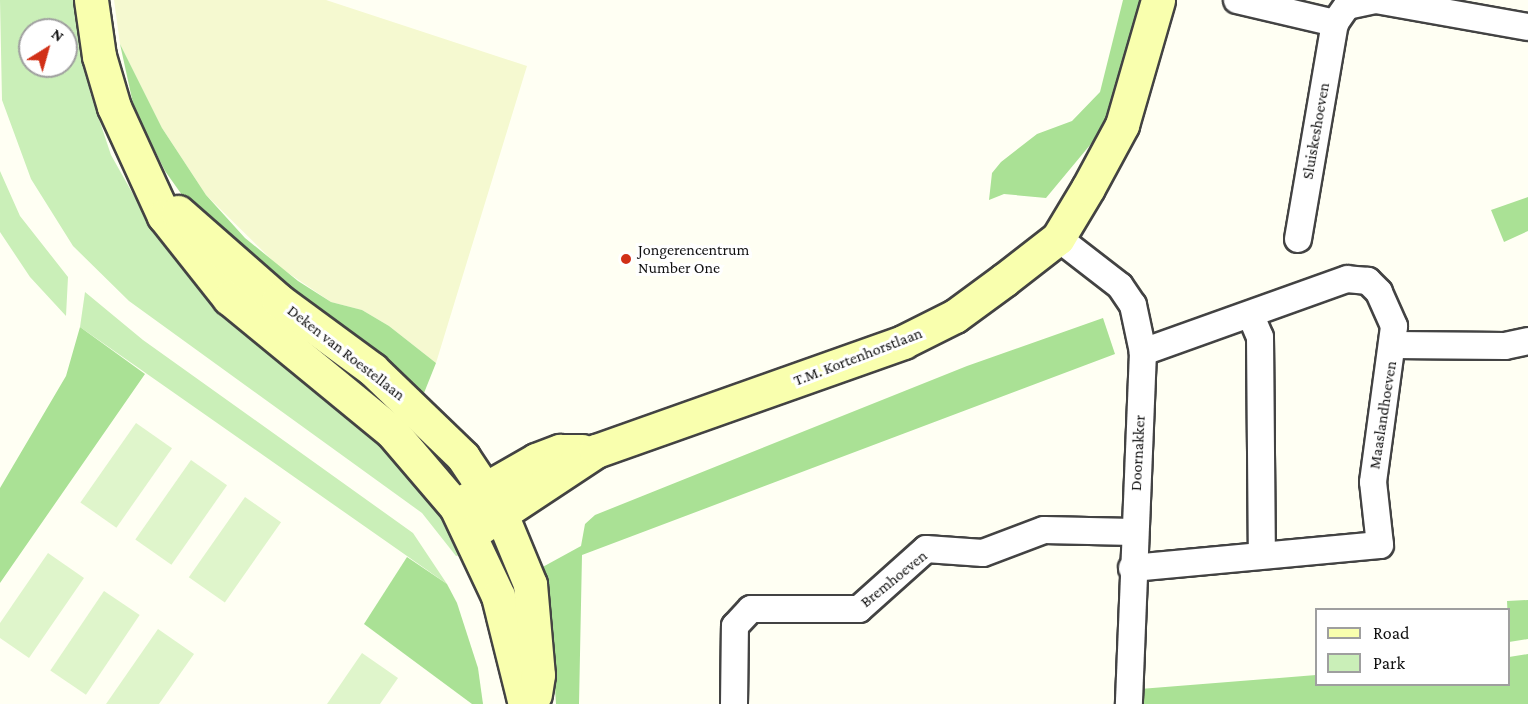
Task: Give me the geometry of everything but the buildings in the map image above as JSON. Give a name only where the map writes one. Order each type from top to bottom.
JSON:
[{"type":"main road","name":"Deken van Roestellaan","points":[[91,0],[106,82],[140,167],[170,225],[229,298],[392,432],[464,520],[510,632],[525,704]]},
{"type":"main road","name":"T.M. Kortenhorstlaan","points":[[464,520],[493,500],[596,451],[903,342],[955,316],[1058,238],[1122,125],[1158,0]]},
{"type":"main road","name":"Deken van Roestellaan","points":[[140,167],[213,244],[413,407],[463,457],[493,500],[530,584],[538,675],[533,704]]},
{"type":"street","points":[[1237,0],[1335,23],[1347,6],[1376,0],[1528,27]]},
{"type":"street","name":"Sluiskeshoeven","points":[[1298,239],[1335,23]]},
{"type":"street","name":"Doornakker","points":[[1058,238],[1120,286],[1133,305],[1143,352],[1132,568],[1130,704]]},
{"type":"street","name":"Maaslandhoeven","points":[[1132,568],[1380,545],[1373,482],[1394,345],[1394,326],[1379,292],[1368,281],[1347,279],[1251,316],[1143,352]]},
{"type":"street","points":[[1251,316],[1260,337],[1262,555]]},
{"type":"street","name":"Maaslandhoeven","points":[[1394,345],[1504,346],[1528,341]]},
{"type":"street","name":"Bremhoeven","points":[[734,704],[735,626],[751,609],[859,609],[926,549],[983,553],[1044,530],[1134,532]]},
{"type":"green space","points":[[0,0],[74,0],[77,18],[18,18],[18,78],[78,78],[78,23],[90,92],[111,155],[156,235],[187,271],[388,439],[472,553],[456,556],[422,513],[129,301],[73,246],[31,179],[2,100]]},
{"type":"green space","points":[[114,0],[326,0],[527,66],[436,363],[389,326],[362,310],[331,302],[278,266],[206,195],[162,128],[120,44]]},
{"type":"green space","points":[[1123,0],[1143,0],[1105,127],[1046,198],[1004,194],[989,200],[992,173],[1001,162],[1037,134],[1072,121],[1100,92]]},
{"type":"green space","points":[[120,44],[162,128],[206,195],[245,238],[298,281],[331,302],[362,310],[389,326],[436,363],[422,398],[187,202],[165,171],[134,108]]},
{"type":"green space","points":[[0,171],[20,216],[68,277],[66,316],[30,277],[0,232]]},
{"type":"green space","points":[[1528,197],[1528,231],[1504,242],[1491,210]]},
{"type":"green space","points":[[85,292],[143,340],[413,533],[447,584],[80,327]]},
{"type":"green space","points":[[1103,318],[1115,354],[582,555],[579,704],[556,704],[550,608],[539,569],[581,546],[585,524],[595,515],[967,366]]},
{"type":"green space","points":[[80,327],[145,374],[0,583],[0,488],[66,376]]},
{"type":"green space","points":[[136,423],[172,448],[116,528],[80,502]]},
{"type":"green space","points":[[191,460],[227,485],[171,565],[135,539]]},
{"type":"green space","points":[[245,497],[281,522],[225,603],[189,577]]},
{"type":"green space","points":[[48,553],[84,578],[29,658],[0,638],[0,623]]},
{"type":"green space","points":[[407,557],[447,584],[457,603],[478,668],[483,704],[472,704],[364,624]]},
{"type":"green space","points":[[104,591],[140,615],[86,695],[50,671]]},
{"type":"green space","points":[[1528,600],[1528,639],[1510,642],[1510,608],[1507,608],[1507,601]]},
{"type":"green space","points":[[158,629],[194,654],[159,704],[106,704]]},
{"type":"green space","points":[[362,653],[398,678],[380,704],[327,704]]},
{"type":"green space","points":[[1528,654],[1528,704],[1139,704],[1140,689],[1315,675],[1315,686],[1510,686],[1510,657]]},
{"type":"place","name":"Jongerencentrum Number One","points":[[626,259]]}]
